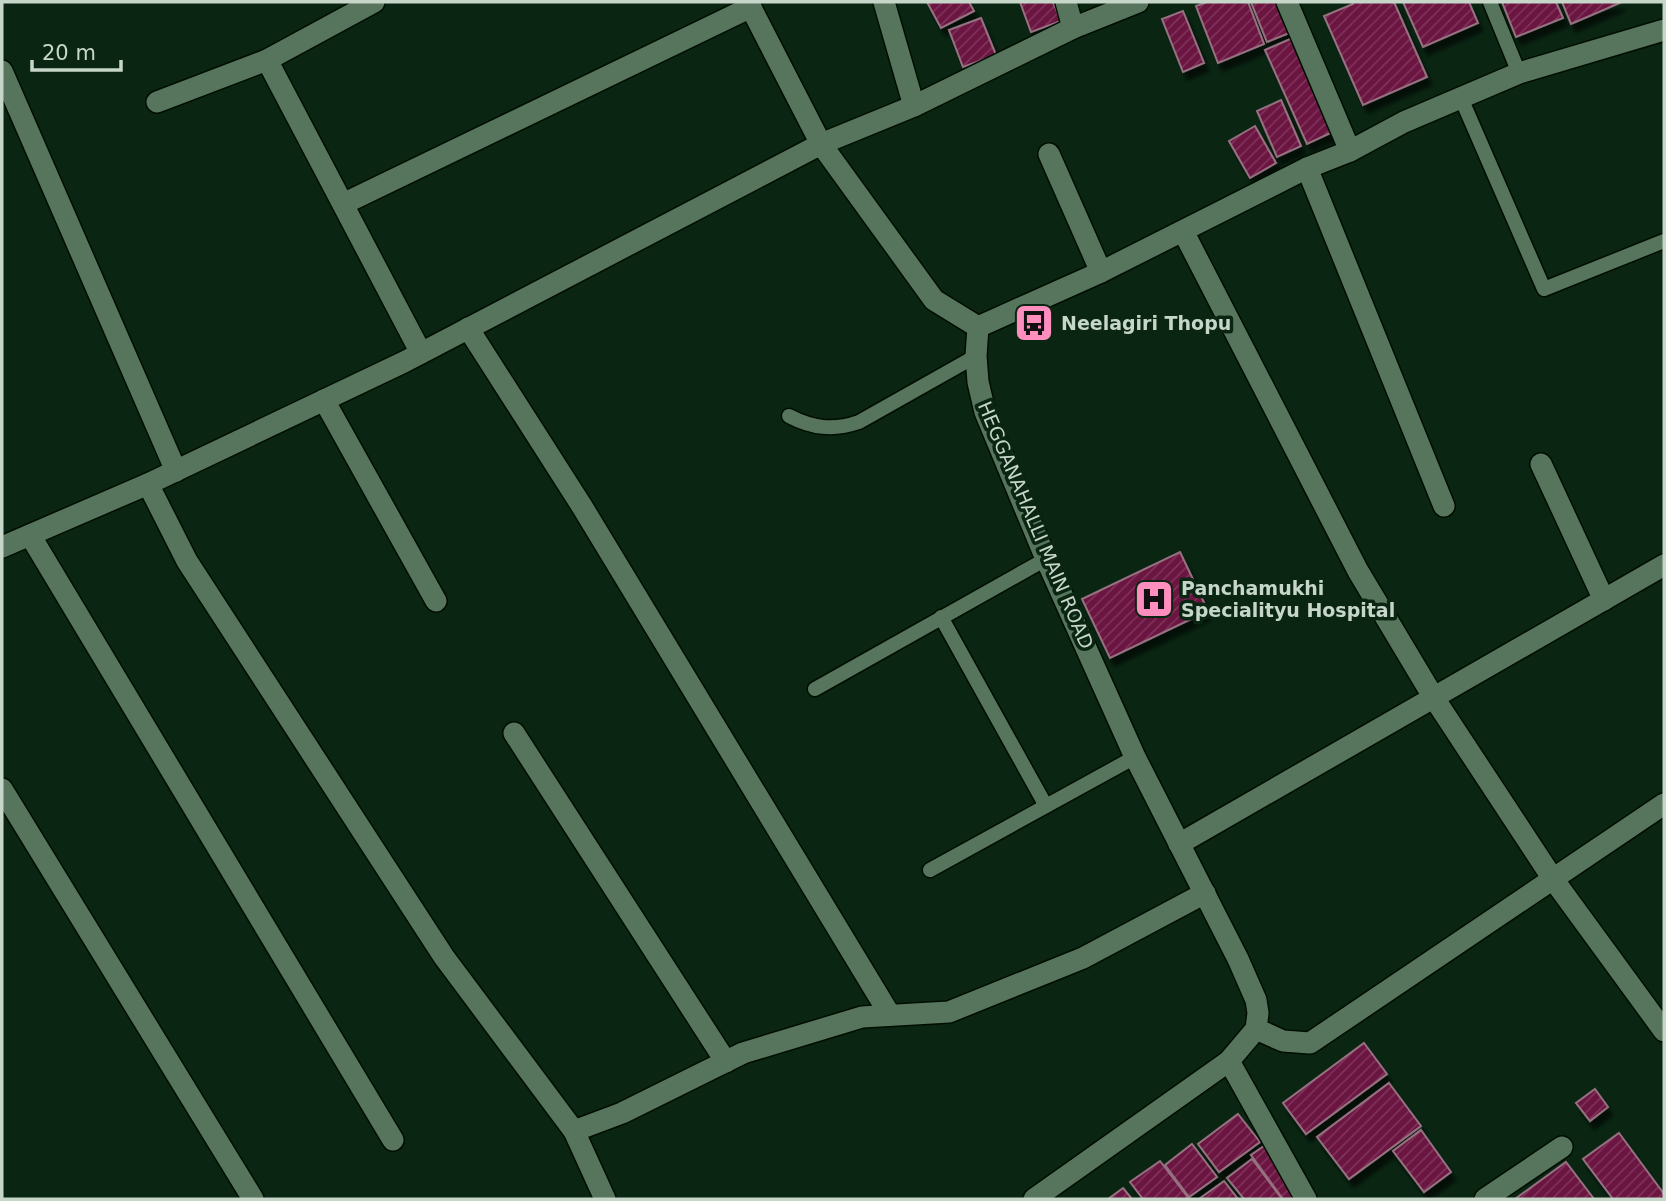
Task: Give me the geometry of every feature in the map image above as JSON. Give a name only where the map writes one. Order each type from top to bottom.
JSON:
[{"type":"street","points":[[157,102],[267,60],[374,2]]},
{"type":"street","points":[[884,2],[914,106]]},
{"type":"street","points":[[1066,2],[1073,28]]},
{"type":"street","points":[[2,547],[177,471],[421,353],[821,144],[914,106],[1073,28],[1138,2]]},
{"type":"street","points":[[1287,2],[1350,151]]},
{"type":"street","points":[[343,204],[749,4],[821,144],[934,300],[978,327],[1101,272],[1404,122],[1519,73],[1664,30]]},
{"type":"street","points":[[267,60],[421,353]]},
{"type":"street","points":[[2,71],[177,471]]},
{"type":"street","points":[[1049,154],[1101,272]]},
{"type":"street","points":[[1307,168],[1444,506]]},
{"type":"street","points":[[1184,231],[1358,571],[1434,698],[1553,879],[1664,1031]]},
{"type":"street","name":"HEGGANAHALLI MAIN ROAD","points":[[978,327],[978,382],[985,412],[1046,559],[1135,757],[1256,1000],[1256,1030]]},
{"type":"street","points":[[468,328],[583,508],[890,1015]]},
{"type":"street","points":[[324,400],[436,601]]},
{"type":"street","points":[[1541,464],[1604,600]]},
{"type":"street","points":[[148,484],[187,561],[444,957],[574,1131],[605,1199]]},
{"type":"street","points":[[30,535],[393,1140]]},
{"type":"street","points":[[1179,844],[1664,565]]},
{"type":"street","points":[[514,733],[726,1062]]},
{"type":"street","points":[[2,789],[253,1199]]},
{"type":"street","points":[[1034,1199],[1229,1061],[1256,1030],[1283,1041],[1310,1043],[1664,804]]},
{"type":"street","points":[[574,1131],[622,1113],[743,1053],[862,1017],[949,1012],[1083,958],[1205,893]]},
{"type":"street","points":[[1229,1061],[1306,1199]]},
{"type":"street","points":[[1485,1199],[1562,1147]]},
{"type":"lane","points":[[1490,2],[1519,73]]},
{"type":"lane","points":[[1461,98],[1544,289],[1664,241]]},
{"type":"lane","points":[[789,416],[807,426],[844,428],[976,356]]},
{"type":"lane","points":[[815,689],[1046,559]]},
{"type":"lane","points":[[941,617],[1046,806]]},
{"type":"lane","points":[[930,870],[1135,757]]},
{"type":"building","points":[[927,2],[969,2],[974,11],[941,28]]},
{"type":"building","points":[[1020,2],[1053,2],[1061,21],[1031,32]]},
{"type":"building","points":[[1207,2],[1248,2],[1264,44],[1218,63],[1196,6]]},
{"type":"building","points":[[1251,2],[1286,2],[1297,30],[1267,42]]},
{"type":"building","points":[[1352,2],[1394,2],[1427,77],[1363,105],[1324,16],[1353,4]]},
{"type":"building","points":[[1403,2],[1469,2],[1478,23],[1423,47]]},
{"type":"building","points":[[1502,2],[1556,2],[1563,18],[1516,37]]},
{"type":"building","points":[[1562,2],[1622,2],[1571,24]]},
{"type":"building","points":[[1183,11],[1204,63],[1183,72],[1162,19]]},
{"type":"building","points":[[981,18],[996,55],[963,67],[949,30]]},
{"type":"building","points":[[1297,36],[1339,129],[1307,144],[1265,50]]},
{"type":"building","points":[[1281,100],[1301,146],[1277,157],[1257,111]]},
{"type":"building","points":[[1255,126],[1276,163],[1250,178],[1229,141]]},
{"type":"building","points":[[1180,552],[1208,611],[1110,658],[1082,599]]},
{"type":"building","points":[[1364,1043],[1387,1074],[1306,1134],[1283,1103]]},
{"type":"building","points":[[1389,1083],[1421,1126],[1349,1179],[1317,1137]]},
{"type":"building","points":[[1595,1089],[1608,1107],[1590,1121],[1576,1103]]},
{"type":"building","points":[[1238,1114],[1260,1142],[1219,1172],[1198,1144]]},
{"type":"building","points":[[1421,1130],[1451,1172],[1424,1192],[1393,1151]]},
{"type":"building","points":[[1619,1133],[1664,1194],[1664,1199],[1613,1199],[1583,1159]]},
{"type":"building","points":[[1192,1144],[1217,1177],[1189,1197],[1165,1165]]},
{"type":"building","points":[[1264,1146],[1304,1199],[1283,1199],[1251,1155]]},
{"type":"building","points":[[1252,1159],[1282,1199],[1244,1199],[1227,1178]]},
{"type":"building","points":[[1160,1161],[1189,1199],[1143,1199],[1130,1182]]},
{"type":"building","points":[[1566,1162],[1594,1199],[1515,1199]]},
{"type":"building","points":[[1224,1181],[1238,1199],[1199,1199]]},
{"type":"building","points":[[1123,1188],[1132,1199],[1108,1199]]},
{"type":"place","name":"Neelagiri Thopu","points":[[1034,323]]},
{"type":"place","name":"Panchamukhi Specialityu Hospital","points":[[1154,599]]}]
